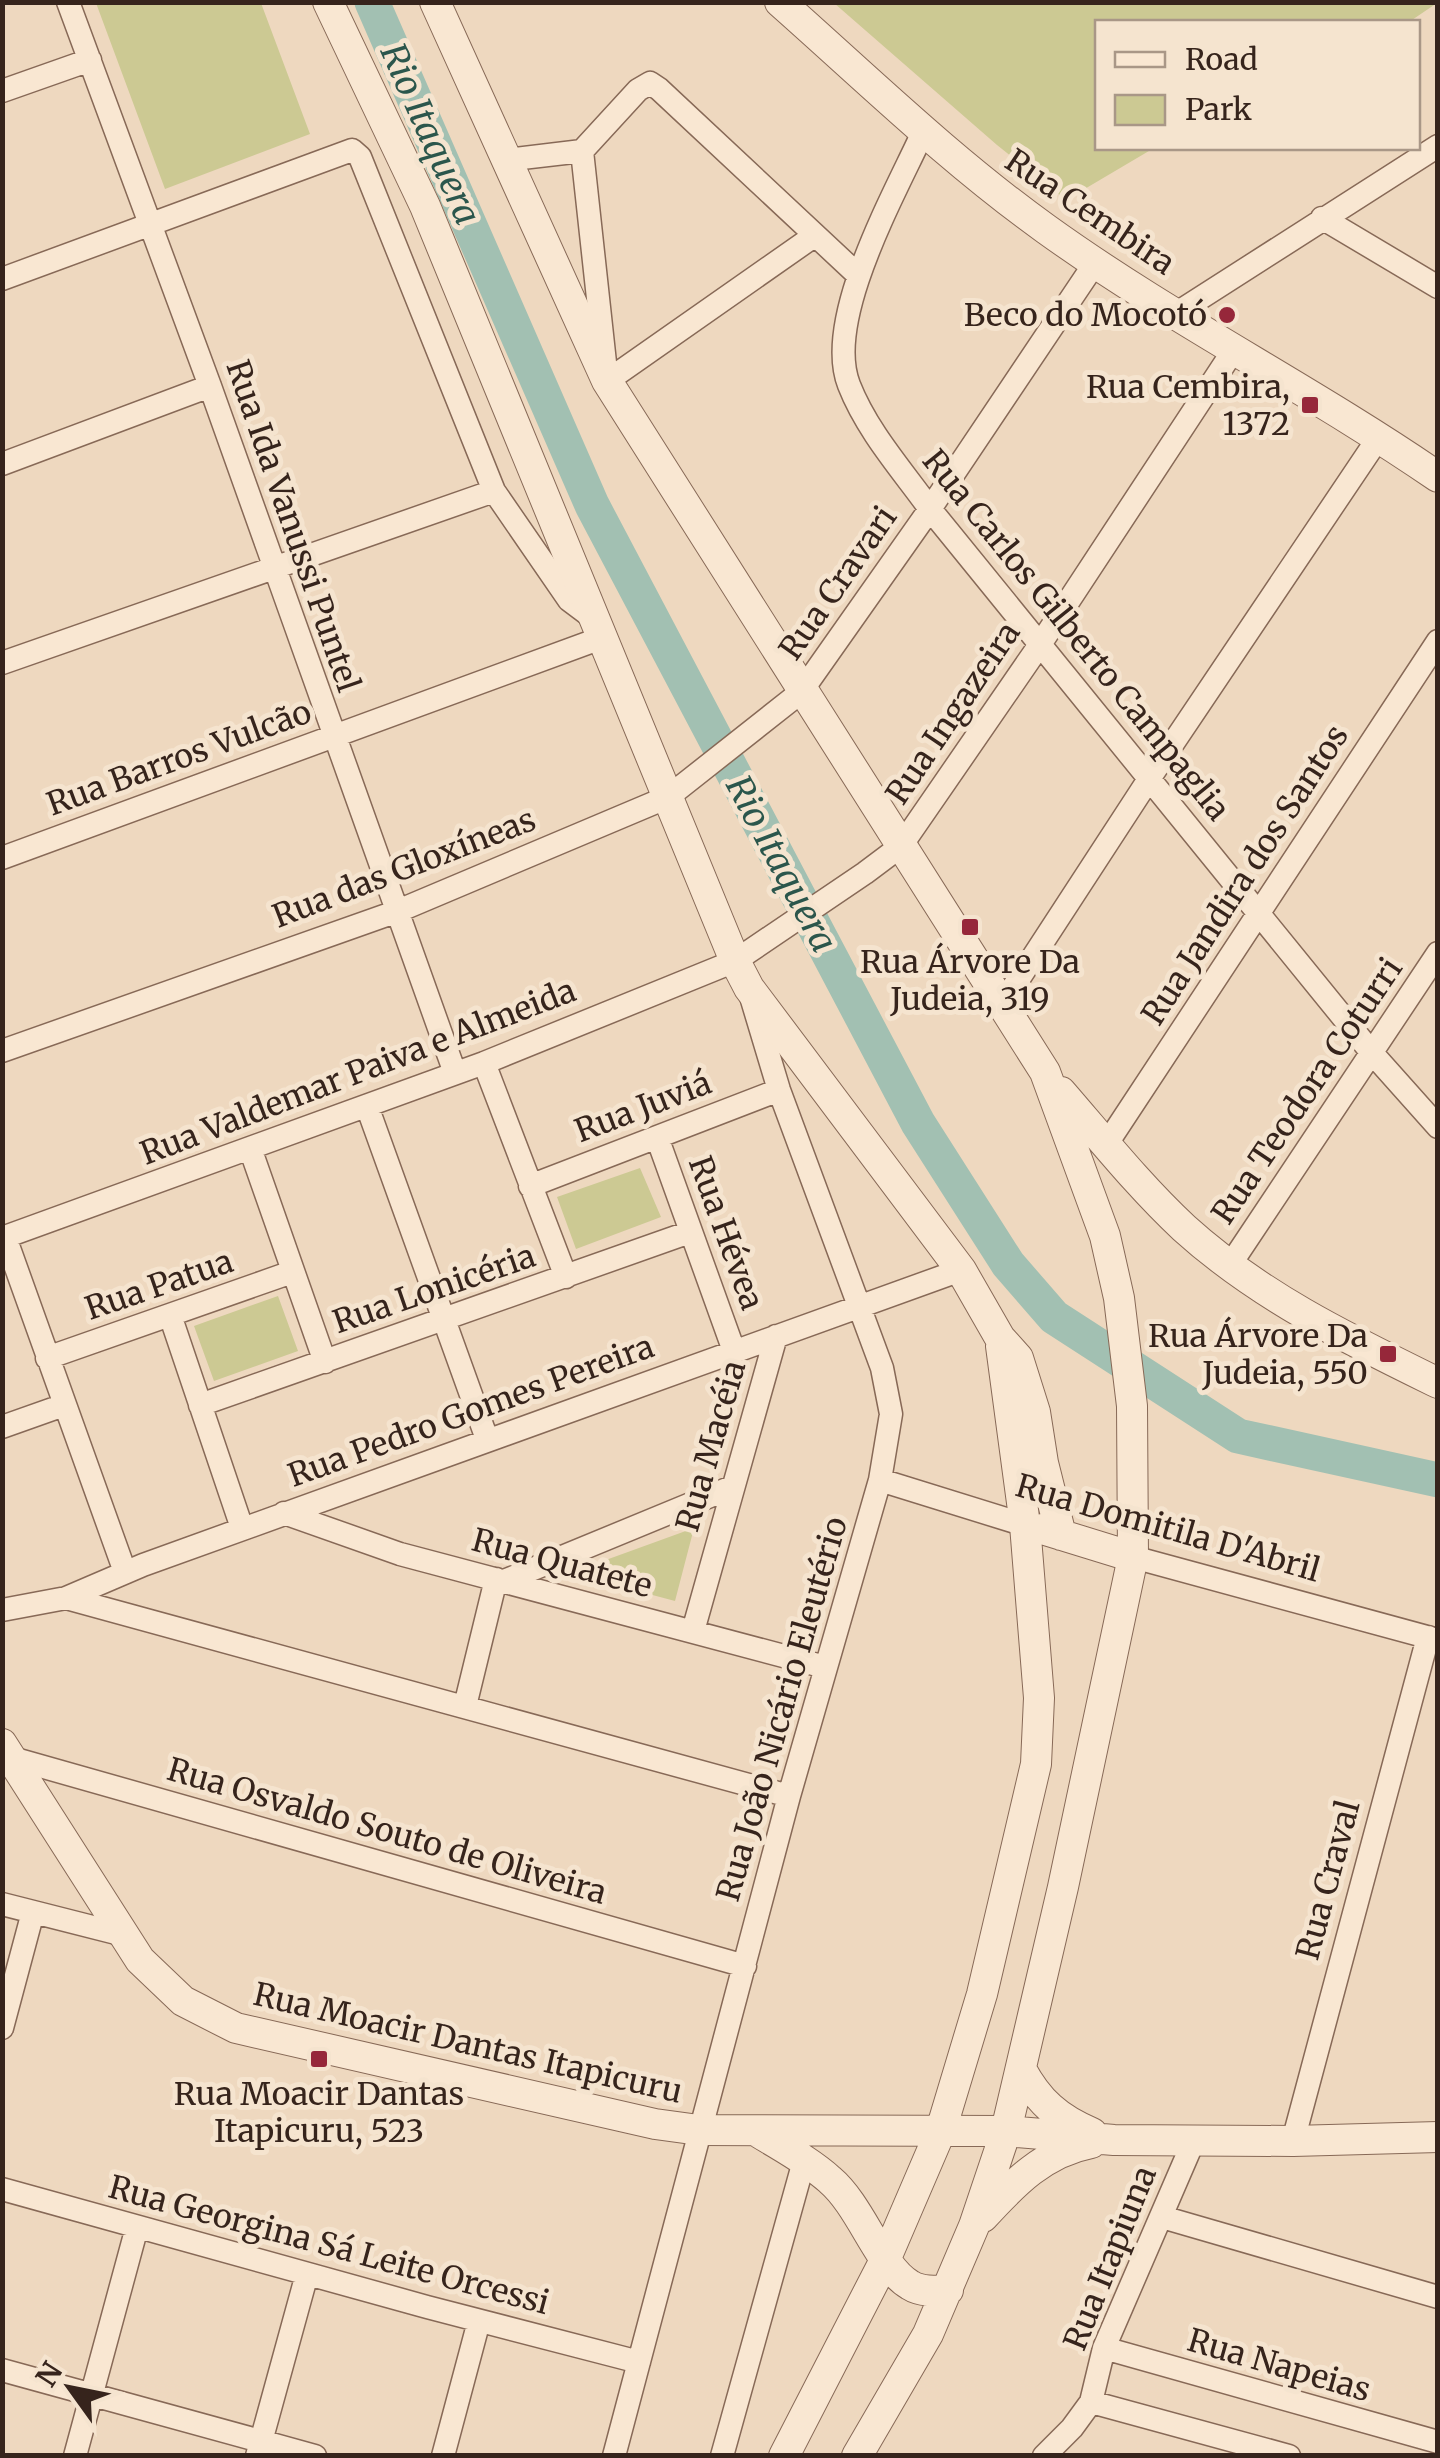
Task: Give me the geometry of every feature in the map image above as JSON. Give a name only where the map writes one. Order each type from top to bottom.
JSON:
[{"type":"street","name":"Rua Ida Vanussi Puntel","points":[[68,2],[210,386],[454,1073]]},
{"type":"street","points":[[328,2],[425,206],[742,974],[962,1270],[1000,1338],[1018,1358],[1029,1388],[1042,1463],[1061,1535]]},
{"type":"street","points":[[434,2],[606,381],[793,700],[901,846],[1045,1072],[1172,1216],[1230,1266],[1314,1320],[1438,1383]]},
{"type":"street","name":"Rua Cembira","points":[[780,2],[980,180],[1094,263],[1438,477]]},
{"type":"street","points":[[2,91],[90,60]]},
{"type":"street","points":[[506,160],[582,151],[638,90],[650,83],[660,88],[858,276]]},
{"type":"street","name":"Rua Carlos Gilberto Campaglia","points":[[924,130],[858,276],[843,342],[847,382],[865,418],[930,509],[1372,1053],[1438,1127]]},
{"type":"street","points":[[1177,313],[1438,146]]},
{"type":"street","points":[[2,279],[348,149],[360,157],[494,491],[569,600],[600,628]]},
{"type":"street","points":[[582,151],[606,381]]},
{"type":"street","points":[[1322,218],[1438,287]]},
{"type":"street","points":[[606,381],[814,236]]},
{"type":"street","name":"Rua Cravari","points":[[793,700],[930,509],[1094,263]]},
{"type":"street","name":"Rua Ingazeira","points":[[742,974],[766,942],[901,846],[1041,643],[1235,348]]},
{"type":"street","points":[[2,464],[210,386]]},
{"type":"street","points":[[1003,1003],[1379,437]]},
{"type":"street","points":[[2,663],[494,491]]},
{"type":"street","name":"Rua Barros Vulcão","points":[[2,858],[333,736],[600,628]]},
{"type":"street","name":"Rua Jandira dos Santos","points":[[1106,1144],[1438,641]]},
{"type":"street","name":"Rua das Gloxíneas","points":[[2,1051],[398,910],[668,797],[793,700]]},
{"type":"street","name":"Rua Teodora Coturri","points":[[1230,1266],[1438,953]]},
{"type":"street","name":"Rua Valdemar Paiva e Almeida","points":[[4,1238],[454,1073],[742,974]]},
{"type":"street","name":"Rua João Nicário Eleutério","points":[[614,2456],[789,1796],[889,1439],[890,1398],[779,1090],[742,974]]},
{"type":"street","points":[[484,1064],[566,1277]]},
{"type":"street","points":[[857,2456],[928,2334],[974,2226],[1006,2131],[1133,1557],[1132,1406],[1119,1298],[1104,1236],[1045,1072]]},
{"type":"street","name":"Rua Juviá","points":[[530,1186],[779,1090]]},
{"type":"street","points":[[367,1106],[487,1439]]},
{"type":"street","name":"Rua Hévea","points":[[656,1137],[734,1351]]},
{"type":"street","points":[[250,1148],[325,1362]]},
{"type":"street","name":"Rua Lonicéria","points":[[200,1405],[690,1232]]},
{"type":"street","points":[[4,1238],[124,1572]]},
{"type":"street","name":"Rua Pedro Gomes Pereira","points":[[2,1610],[66,1598],[242,1528],[962,1270]]},
{"type":"street","name":"Rua Patua","points":[[47,1358],[292,1272]]},
{"type":"street","points":[[170,1315],[242,1528]]},
{"type":"street","name":"Rua Macéia","points":[[693,1631],[776,1336]]},
{"type":"street","points":[[784,2456],[886,2258],[942,2130],[982,1994],[1036,1764],[1038,1698],[1025,1525],[1000,1338]]},
{"type":"street","points":[[2,1427],[64,1405]]},
{"type":"street","name":"Rua Domitila D'Abril","points":[[880,1480],[1133,1557],[1433,1638]]},
{"type":"street","points":[[465,1706],[500,1580],[732,1487]]},
{"type":"street","name":"Rua Quatete","points":[[284,1513],[400,1554],[825,1667]]},
{"type":"street","points":[[66,1598],[789,1796]]},
{"type":"street","name":"Rua Craval","points":[[1293,2140],[1433,1638]]},
{"type":"street","name":"Rua Moacir Dantas Itapicuru","points":[[7,1751],[140,1960],[184,2001],[236,2028],[638,2120],[699,2130],[1006,2131],[1114,2140],[1438,2136]]},
{"type":"street","name":"Rua Osvaldo Souto de Oliveira","points":[[7,1751],[745,1966]]},
{"type":"street","points":[[2,1904],[124,1935]]},
{"type":"street","points":[[2,2028],[33,1912]]},
{"type":"street","points":[[1020,2069],[1042,2103],[1058,2117],[1114,2140]]},
{"type":"street","points":[[758,2132],[804,2161],[846,2196],[896,2274],[912,2287],[948,2290]]},
{"type":"street","points":[[974,2226],[1045,2159],[1070,2148],[1114,2140]]},
{"type":"street","name":"Rua Itapiuna","points":[[1091,2402],[1104,2348],[1194,2140]]},
{"type":"street","points":[[722,2456],[804,2161]]},
{"type":"street","name":"Rua Georgina Sá Leite Orcessi","points":[[2,2189],[640,2362]]},
{"type":"street","points":[[1162,2217],[1438,2297]]},
{"type":"street","points":[[74,2456],[137,2227]]},
{"type":"street","points":[[259,2448],[307,2274]]},
{"type":"street","points":[[443,2456],[479,2321]]},
{"type":"street","name":"Rua Napeias","points":[[1104,2348],[1438,2442]]},
{"type":"street","points":[[2,2370],[259,2448],[315,2456]]},
{"type":"street","points":[[1044,2456],[1091,2402],[1254,2451],[1289,2456]]},
{"type":"green space","points":[[96,3],[261,3],[310,134],[165,189]]},
{"type":"green space","points":[[834,3],[1437,3],[1412,20],[1095,20],[1095,150],[1151,150],[1066,200]]},
{"type":"green space","points":[[640,1168],[661,1217],[576,1249],[557,1197]]},
{"type":"green space","points":[[278,1296],[298,1351],[214,1381],[194,1326]]},
{"type":"green space","points":[[694,1528],[675,1601],[570,1573]]},
{"type":"waterway","name":"Rio Itaquera","points":[[372,2],[592,505],[918,1123],[1008,1264],[1054,1317],[1238,1436],[1438,1480]]},
{"type":"place","name":"Beco do Mocotó","points":[[1227,315]]},
{"type":"place","name":"Rua Cembira, 1372","points":[[1310,405]]},
{"type":"place","name":"Rua Árvore Da Judeia, 319","points":[[970,927]]},
{"type":"place","name":"Rua Árvore Da Judeia, 550","points":[[1388,1354]]},
{"type":"place","name":"Rua Moacir Dantas Itapicuru, 523","points":[[319,2059]]}]
